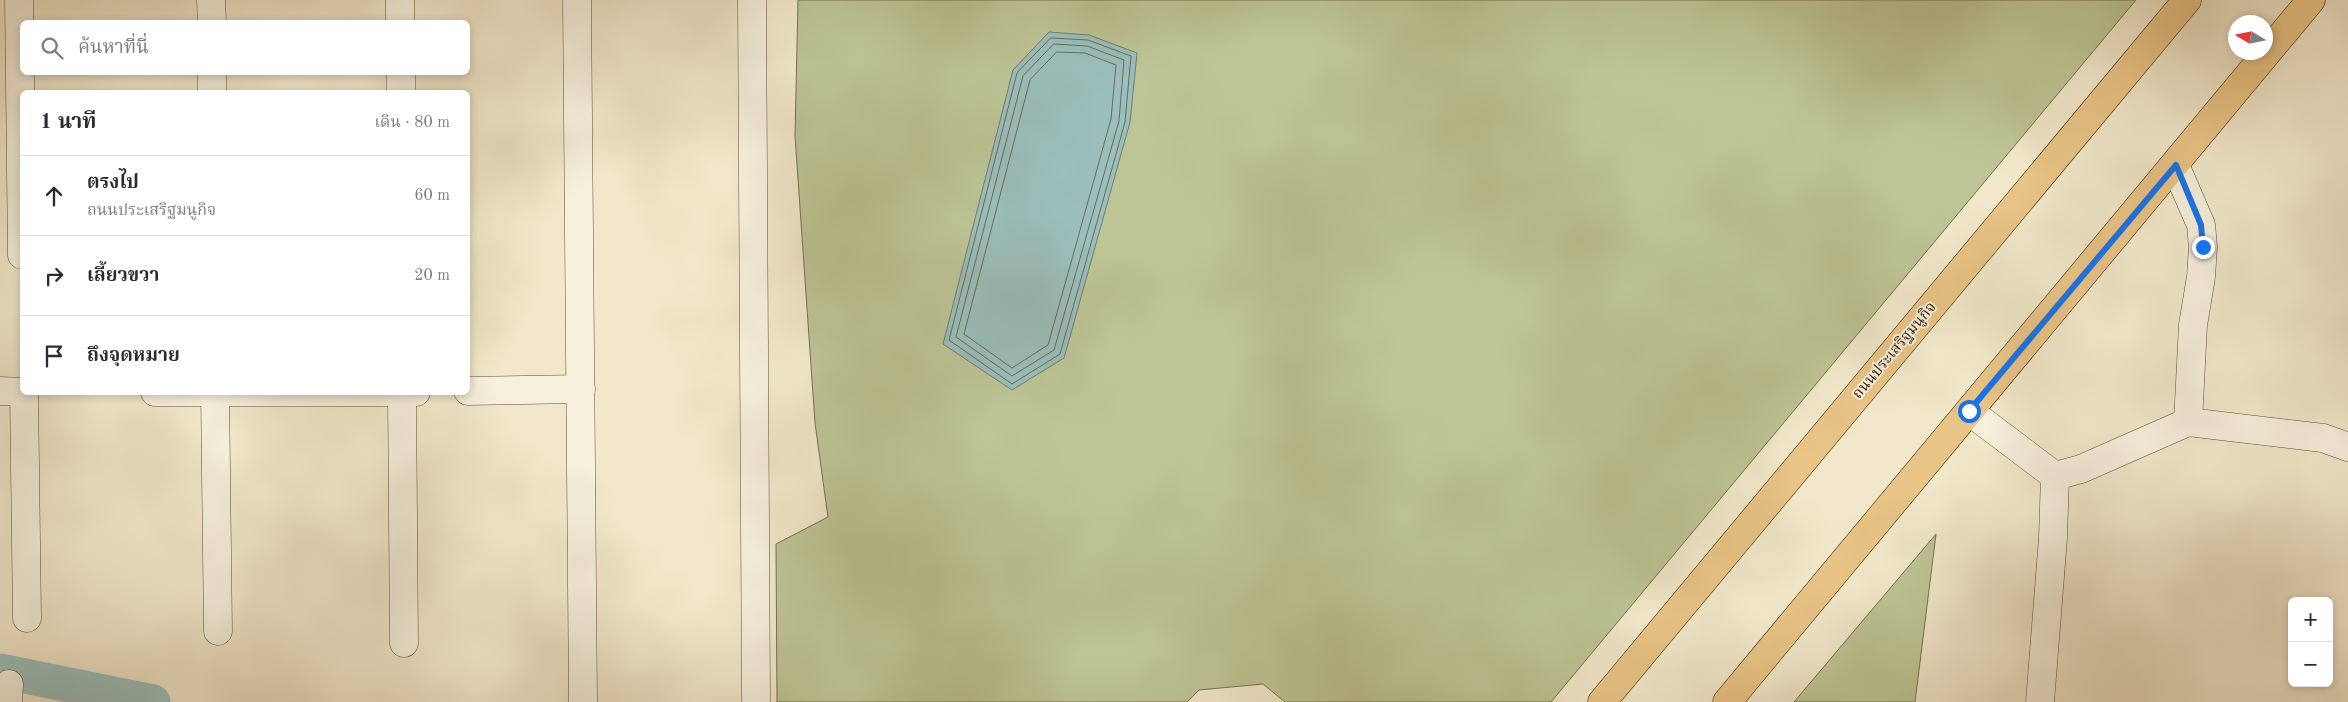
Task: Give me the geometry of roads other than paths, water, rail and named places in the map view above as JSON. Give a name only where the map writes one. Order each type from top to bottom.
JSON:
[{"type":"main road","name":"ถนนประเสริฐมนูกิจ","points":[[1602,702],[2187,0]]},
{"type":"main road","points":[[1727,702],[2176,165],[2311,0]]},
{"type":"street","points":[[19,0],[20,90]]},
{"type":"street","points":[[212,0],[212,20]]},
{"type":"street","points":[[400,0],[400,20]]},
{"type":"street","points":[[577,0],[583,702]]},
{"type":"street","points":[[752,0],[756,699]]},
{"type":"street","points":[[212,75],[212,90]]},
{"type":"street","points":[[401,75],[401,90]]},
{"type":"street","points":[[2176,165],[2201,225],[2203,247],[2201,277],[2193,325],[2188,422]]},
{"type":"street","points":[[470,391],[581,389]]},
{"type":"street","points":[[0,392],[20,392]]},
{"type":"street","points":[[23,395],[27,618]]},
{"type":"street","points":[[215,395],[218,631]]},
{"type":"street","points":[[402,395],[404,643]]},
{"type":"street","points":[[1969,411],[2056,476]]},
{"type":"street","points":[[2056,476],[2081,469],[2188,422],[2323,438],[2348,447]]},
{"type":"street","points":[[2040,702],[2054,538],[2056,476]]},
{"type":"water","points":[[1049,32],[1089,35],[1137,53],[1130,122],[1064,358],[1012,390],[943,344],[1013,70]]},
{"type":"waterway","points":[[0,671],[153,702]]}]
